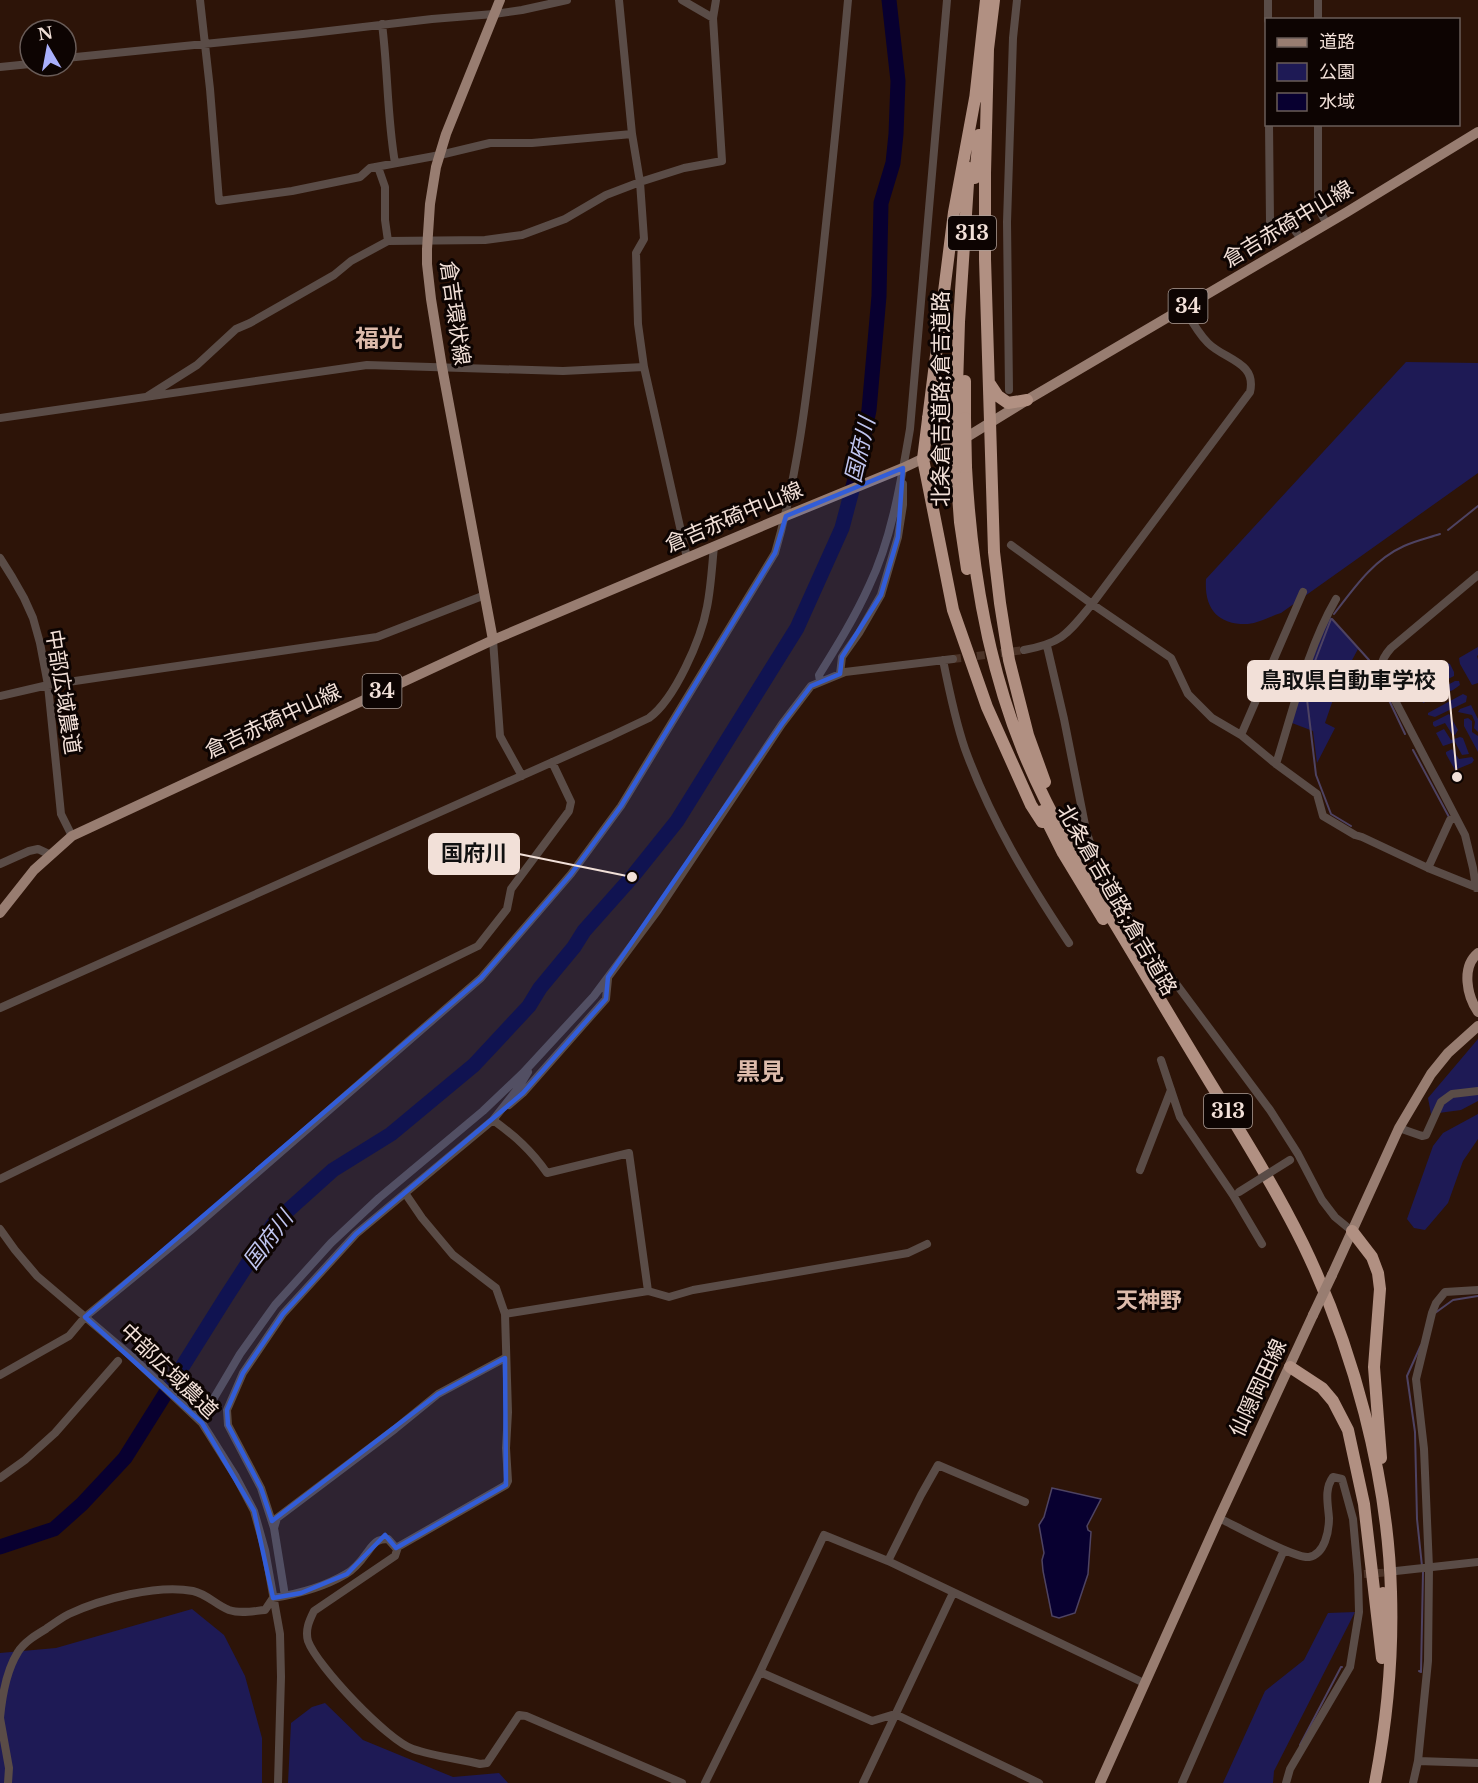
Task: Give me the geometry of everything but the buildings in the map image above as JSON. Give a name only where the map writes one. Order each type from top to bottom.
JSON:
[{"type":"highway","name":"北条倉吉道路;倉吉道路","points":[[986,0],[976,93],[959,322],[960,522],[976,619],[1000,710],[1031,788],[1271,1198],[1296,1244],[1328,1319],[1357,1412],[1368,1462],[1381,1548],[1382,1658],[1377,1729],[1368,1783]]},
{"type":"highway","name":"北条倉吉道路;倉吉道路","points":[[961,418],[977,156],[994,0]]},
{"type":"highway","points":[[988,49],[985,259],[994,552],[1009,660],[1028,735],[1067,851]]},
{"type":"highway","points":[[976,93],[954,212],[923,459],[953,609],[987,707],[1031,805],[1067,851]]},
{"type":"highway","points":[[990,384],[999,396],[1008,402],[1027,399]]},
{"type":"highway","points":[[928,417],[950,438],[962,440]]},
{"type":"highway","name":"北条倉吉道路;倉吉道路","points":[[1067,851],[1261,1166],[1288,1214],[1317,1273],[1348,1353],[1375,1461],[1388,1547],[1391,1598],[1390,1658],[1384,1729],[1375,1783]]},
{"type":"highway","points":[[1352,1231],[1372,1257],[1378,1273],[1380,1290],[1374,1367],[1388,1547]]},
{"type":"highway","points":[[1290,1366],[1322,1388],[1333,1401],[1348,1430],[1364,1504],[1382,1658]]},
{"type":"main road","name":"倉吉環状線","points":[[493,640],[442,367],[427,264],[430,204],[436,167],[446,134],[500,0]]},
{"type":"main road","name":"倉吉赤碕中山線","points":[[0,913],[34,870],[72,836],[493,640],[898,470],[962,440],[1027,399],[1301,239],[1478,132]]},
{"type":"main road","points":[[1478,953],[1470,964],[1467,991],[1478,1012]]},
{"type":"main road","name":"仙隠岡田線","points":[[1100,1783],[1219,1518],[1400,1128],[1431,1074],[1448,1053],[1478,1026]]},
{"type":"street","points":[[200,0],[219,201],[292,191],[360,177],[370,168],[490,143],[532,143],[632,134]]},
{"type":"street","points":[[78,57],[494,14],[567,0]]},
{"type":"street","points":[[619,0],[632,134],[640,182],[644,239],[636,253],[638,324],[644,367],[687,558]]},
{"type":"street","points":[[682,0],[713,18]]},
{"type":"street","points":[[148,396],[197,365],[236,329],[334,275],[351,261],[388,241],[485,240],[522,235],[565,219],[606,195],[640,182],[684,168],[722,162],[713,18],[717,0]]},
{"type":"street","points":[[0,1375],[69,1336],[481,978],[571,874],[621,806],[775,553],[789,514],[809,378],[827,224],[848,0]]},
{"type":"street","points":[[820,681],[819,675],[870,585],[886,538],[898,470],[910,429],[947,0]]},
{"type":"street","points":[[1008,390],[1007,222],[1013,38],[1017,0]]},
{"type":"street","points":[[1268,0],[1268,18]]},
{"type":"street","points":[[1318,0],[1318,18]]},
{"type":"street","points":[[382,24],[395,163]]},
{"type":"street","points":[[0,67],[18,65]]},
{"type":"street","points":[[1269,126],[1270,222],[1289,222],[1301,239]]},
{"type":"street","points":[[1318,126],[1318,208],[1326,224]]},
{"type":"street","points":[[378,167],[385,187],[385,220],[388,241]]},
{"type":"street","points":[[1024,650],[1047,646],[1068,633],[1250,392],[1252,381],[1250,374],[1245,368],[1209,344],[1184,308]]},
{"type":"street","points":[[0,418],[367,365],[563,371],[644,367]]},
{"type":"street","points":[[840,674],[842,657],[881,595],[898,537],[903,505],[898,470]]},
{"type":"street","points":[[1011,545],[1171,658],[1188,694],[1212,718],[1241,735],[1317,794],[1323,816],[1355,835],[1477,888]]},
{"type":"street","points":[[0,1008],[649,718],[678,681],[698,640],[707,607],[714,546]]},
{"type":"street","name":"中部広域農道","points":[[0,558],[33,618],[40,643],[48,686],[61,814],[72,836]]},
{"type":"street","points":[[1477,888],[1465,835],[1388,687],[1381,668],[1382,660],[1391,648],[1478,574]]},
{"type":"street","points":[[1241,735],[1303,592]]},
{"type":"street","points":[[0,696],[48,686],[377,637],[485,595]]},
{"type":"street","points":[[1276,764],[1316,640],[1336,599]]},
{"type":"street","points":[[493,640],[500,736],[522,776]]},
{"type":"street","points":[[1047,646],[1086,830],[1107,882],[1145,942],[1263,1100],[1298,1154],[1322,1200],[1335,1217],[1352,1231]]},
{"type":"street","points":[[202,1423],[240,1354],[275,1305],[331,1243],[530,1066],[565,1029],[608,977],[671,891],[782,724],[811,686],[840,674],[870,668],[953,659]]},
{"type":"street","points":[[942,660],[965,748],[982,789],[1027,880],[1069,943]]},
{"type":"street","points":[[0,1179],[478,946],[507,909],[511,889],[569,811],[571,802],[552,762]]},
{"type":"street","points":[[1428,868],[1450,820],[1455,817]]},
{"type":"street","points":[[0,864],[38,849],[51,855]]},
{"type":"street","points":[[285,1596],[274,1528],[261,1488],[228,1425],[227,1410],[243,1373],[282,1314],[356,1234],[524,1093],[606,999],[608,977]]},
{"type":"street","points":[[1161,1060],[1180,1117],[1236,1194],[1262,1244]]},
{"type":"street","points":[[493,1120],[519,1087],[530,1066]]},
{"type":"street","points":[[1140,1170],[1171,1090]]},
{"type":"street","points":[[1400,1128],[1422,1136],[1426,1135],[1441,1102],[1452,1095],[1478,1090]]},
{"type":"street","points":[[493,1120],[516,1137],[547,1173],[628,1153],[648,1291]]},
{"type":"street","points":[[1236,1194],[1298,1154]]},
{"type":"street","points":[[405,1193],[422,1218],[453,1255],[496,1288],[505,1314],[508,1481],[506,1485],[398,1547],[395,1556],[314,1611],[307,1624],[308,1640],[316,1656],[342,1690],[392,1737],[411,1749],[480,1764],[487,1763],[519,1714],[682,1783]]},
{"type":"street","name":"中部広域農道","points":[[0,1229],[37,1276],[202,1423],[236,1477],[254,1511],[265,1550],[280,1634],[278,1783]]},
{"type":"street","points":[[505,1314],[648,1291],[669,1297],[693,1290],[908,1253],[927,1244]]},
{"type":"street","points":[[1413,1783],[1418,1761],[1428,1661],[1429,1568],[1424,1449],[1416,1379],[1436,1304],[1445,1292],[1478,1290]]},
{"type":"street","points":[[274,1528],[277,1518],[438,1394],[505,1358]]},
{"type":"street","points":[[0,1478],[25,1460],[55,1433],[118,1361]]},
{"type":"street","points":[[888,1561],[938,1465],[1025,1502]]},
{"type":"street","points":[[1219,1518],[1284,1550],[1307,1557],[1317,1554],[1322,1549],[1329,1522],[1328,1484],[1333,1477],[1342,1479],[1353,1519],[1361,1575],[1359,1612],[1350,1667],[1290,1769],[1287,1783]]},
{"type":"street","points":[[705,1783],[824,1535],[888,1561],[1144,1683]]},
{"type":"street","points":[[8,1783],[9,1768],[0,1718],[2,1698],[11,1667],[19,1650],[35,1635],[68,1615],[123,1596],[171,1589],[193,1591],[231,1610],[242,1612],[265,1610],[273,1598],[301,1593],[346,1574],[380,1539],[388,1539],[396,1548],[398,1547]]},
{"type":"street","points":[[1182,1783],[1284,1550]]},
{"type":"street","points":[[1396,1571],[1478,1562]]},
{"type":"street","points":[[863,1783],[953,1593]]},
{"type":"street","points":[[760,1672],[872,1721],[895,1714],[1039,1783]]},
{"type":"street","points":[[1418,1761],[1478,1762]]},
{"type":"street","points":[[658,1773],[660,1783]]},
{"type":"highlighted area","points":[[903,468],[898,537],[881,595],[842,657],[840,674],[811,686],[782,724],[608,977],[606,999],[523,1093],[356,1234],[283,1314],[243,1373],[227,1410],[228,1425],[261,1488],[272,1521],[438,1394],[505,1358],[506,1485],[396,1548],[385,1535],[347,1574],[301,1593],[273,1598],[254,1511],[202,1423],[85,1317],[481,978],[571,874],[621,806],[775,553],[786,516]]},
{"type":"green space","points":[[1406,362],[1478,363],[1478,473],[1281,613],[1248,624],[1228,622],[1221,618],[1210,607],[1206,579]]},
{"type":"green space","points":[[1329,615],[1358,649],[1337,688],[1325,723],[1335,728],[1317,763],[1313,731],[1292,723],[1309,664]]},
{"type":"green space","points":[[1478,647],[1478,683],[1472,685],[1459,658]]},
{"type":"green space","points":[[1447,663],[1450,664],[1454,676],[1448,679],[1443,673],[1440,675],[1441,683],[1431,688],[1424,686],[1425,692],[1420,694],[1417,688],[1419,678]]},
{"type":"green space","points":[[1459,681],[1460,685],[1423,703],[1422,699]]},
{"type":"green space","points":[[1463,694],[1467,696],[1466,702],[1435,717],[1428,715],[1428,713]]},
{"type":"green space","points":[[1471,705],[1478,719],[1478,732],[1474,728],[1475,722],[1472,715],[1458,712]]},
{"type":"green space","points":[[1449,714],[1458,730],[1455,735],[1445,723],[1435,727],[1433,725],[1433,722]]},
{"type":"green space","points":[[1468,718],[1472,721],[1472,732],[1478,736],[1478,752],[1464,726],[1464,719]]},
{"type":"green space","points":[[1444,729],[1451,740],[1463,738],[1469,754],[1462,755],[1455,742],[1443,746],[1436,733]]},
{"type":"green space","points":[[1452,749],[1459,759],[1472,757],[1474,760],[1455,770],[1446,754]]},
{"type":"green space","points":[[1478,1039],[1478,1101],[1461,1110],[1431,1114],[1428,1098]]},
{"type":"green space","points":[[1478,1114],[1478,1139],[1463,1161],[1448,1203],[1425,1230],[1414,1228],[1407,1219],[1433,1146],[1443,1133]]},
{"type":"green space","points":[[192,1609],[224,1635],[245,1676],[262,1738],[262,1783],[0,1783],[0,1653],[56,1648]]},
{"type":"green space","points":[[1355,1612],[1274,1771],[1273,1783],[1223,1783],[1265,1691],[1304,1660],[1328,1613]]},
{"type":"green space","points":[[325,1703],[363,1740],[453,1777],[499,1773],[508,1783],[288,1783],[291,1723],[312,1707]]},
{"type":"water","points":[[1052,1488],[1101,1499],[1087,1526],[1091,1532],[1088,1574],[1075,1613],[1059,1618],[1052,1616],[1043,1571],[1044,1553],[1039,1525],[1044,1517]]},
{"type":"waterway","name":"国府川","points":[[0,1547],[54,1529],[82,1504],[125,1458],[274,1223],[333,1170],[391,1134],[474,1065],[529,1006],[584,931],[677,821],[797,628],[842,528],[869,410],[879,296],[881,203],[893,163],[896,134],[898,81],[889,0]]},
{"type":"waterway","points":[[1448,530],[1478,506]]},
{"type":"waterway","points":[[1334,614],[1365,576],[1383,559],[1404,546],[1440,534]]},
{"type":"waterway","points":[[1331,619],[1306,691],[1316,775],[1331,814],[1351,826]]},
{"type":"waterway","points":[[1332,619],[1369,660]]},
{"type":"waterway","points":[[1371,662],[1405,734]]},
{"type":"waterway","points":[[1413,750],[1449,817]]},
{"type":"waterway","points":[[1435,1313],[1453,1300],[1478,1296]]},
{"type":"waterway","points":[[1421,1345],[1407,1376],[1415,1432],[1417,1519],[1422,1566]]},
{"type":"waterway","points":[[1419,1671],[1421,1672],[1423,1572]]},
{"type":"waterway","points":[[1300,1745],[1342,1667]]},
{"type":"tunnel","points":[[953,659],[1024,650]]},
{"type":"tunnel","points":[[1364,1574],[1393,1572]]},
{"type":"place","name":"鳥取県自動車学校","points":[[1457,777]]},
{"type":"place","name":"国府川","points":[[632,877]]},
{"type":"district","name":"福光","points":[[379,338]]},
{"type":"district","name":"黒見","points":[[760,1071]]},
{"type":"district","name":"天神野","points":[[1149,1300]]}]
